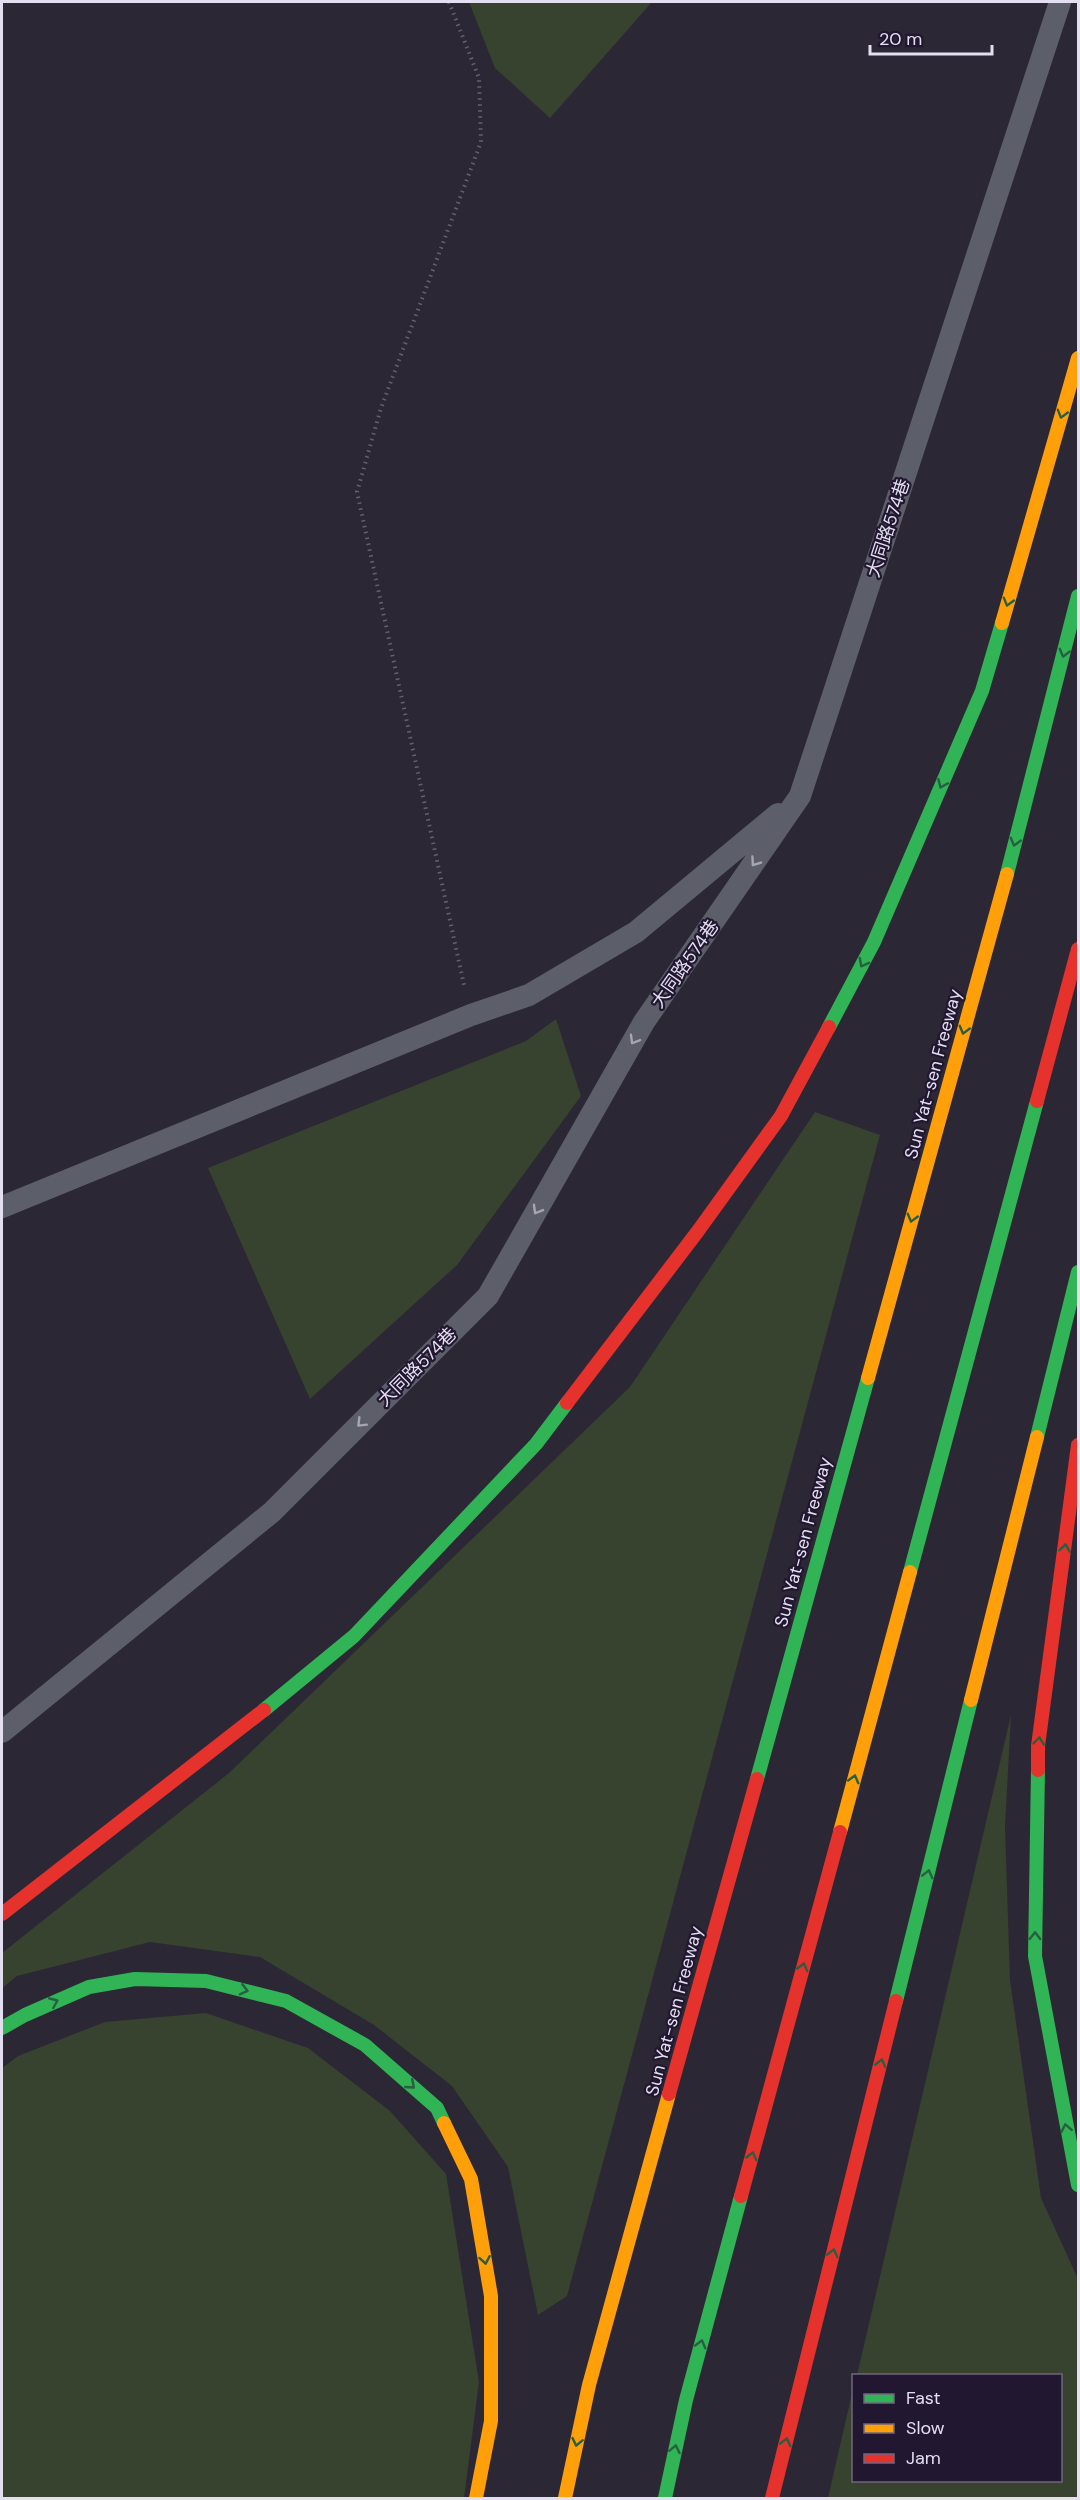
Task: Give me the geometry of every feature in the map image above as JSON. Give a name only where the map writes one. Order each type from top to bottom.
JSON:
[{"type":"highway","points":[[2,1914],[216,1749],[354,1636],[536,1444],[698,1232],[782,1116],[874,942],[982,691],[1078,358]]},
{"type":"highway","name":"Sun Yat-sen Freeway","points":[[565,2499],[589,2385],[1002,889],[1078,596]]},
{"type":"highway","points":[[665,2499],[686,2400],[1078,949]]},
{"type":"highway","points":[[772,2499],[1078,1272]]},
{"type":"highway","points":[[1078,1445],[1038,1746],[1035,1956],[1078,2185]]},
{"type":"highway","points":[[2,2028],[26,2014],[89,1987],[135,1979],[206,1981],[286,2001],[365,2045],[437,2108],[471,2179],[491,2296],[491,2421],[476,2499]]},
{"type":"lane","name":"大同路574巷","points":[[2,1732],[272,1512],[488,1296],[644,1022],[800,796],[1060,2]]},
{"type":"lane","points":[[2,1207],[471,1015],[529,995],[636,932],[800,796]]},
{"type":"path","points":[[449,2],[479,78],[481,142],[381,408],[357,492],[471,1015]]},
{"type":"green space","points":[[469,2],[652,2],[550,118],[495,68]]},
{"type":"green space","points":[[556,1019],[581,1096],[457,1265],[310,1399],[208,1168],[526,1041]]},
{"type":"green space","points":[[815,1112],[880,1135],[567,2296],[538,2315],[508,2167],[452,2086],[374,2025],[260,1957],[150,1942],[17,1976],[2,1988],[2,1953],[229,1773],[630,1387]]},
{"type":"green space","points":[[1011,1715],[1005,1827],[1010,1980],[1041,2198],[1078,2279],[1078,2498],[828,2498],[852,2393],[852,2482],[1062,2482],[1062,2374],[857,2374]]},
{"type":"green space","points":[[206,2013],[308,2048],[390,2111],[446,2174],[479,2382],[464,2498],[2,2498],[2,2068],[18,2056],[105,2022]]},
{"type":"traffic: fast","points":[[1007,874],[1078,596]]},
{"type":"traffic: fast","points":[[829,1027],[874,942],[982,691],[1002,623]]},
{"type":"traffic: fast","points":[[910,1572],[1037,1101]]},
{"type":"traffic: fast","points":[[1037,1437],[1078,1272]]},
{"type":"traffic: fast","points":[[757,1779],[868,1378]]},
{"type":"traffic: fast","points":[[264,1710],[354,1636],[536,1444],[567,1403]]},
{"type":"traffic: fast","points":[[896,2001],[971,1700]]},
{"type":"traffic: fast","points":[[1038,1770],[1035,1956],[1078,2185]]},
{"type":"traffic: fast","points":[[2,2028],[25,2015],[89,1987],[135,1979],[206,1981],[286,2001],[365,2045],[437,2108],[444,2123]]},
{"type":"traffic: fast","points":[[665,2498],[686,2400],[741,2196]]},
{"type":"traffic: slow","points":[[1002,623],[1078,358]]},
{"type":"traffic: slow","points":[[868,1378],[1007,874]]},
{"type":"traffic: slow","points":[[971,1700],[1037,1437]]},
{"type":"traffic: slow","points":[[840,1832],[910,1572]]},
{"type":"traffic: slow","points":[[565,2498],[589,2385],[669,2094]]},
{"type":"traffic: slow","points":[[444,2123],[471,2179],[491,2296],[491,2421],[476,2498]]},
{"type":"traffic: jam","points":[[1037,1101],[1078,949]]},
{"type":"traffic: jam","points":[[567,1403],[698,1231],[781,1116],[829,1027]]},
{"type":"traffic: jam","points":[[1038,1770],[1038,1746],[1078,1445]]},
{"type":"traffic: jam","points":[[2,1914],[264,1710]]},
{"type":"traffic: jam","points":[[669,2094],[757,1779]]},
{"type":"traffic: jam","points":[[741,2196],[840,1832]]},
{"type":"traffic: jam","points":[[772,2498],[896,2001]]}]
